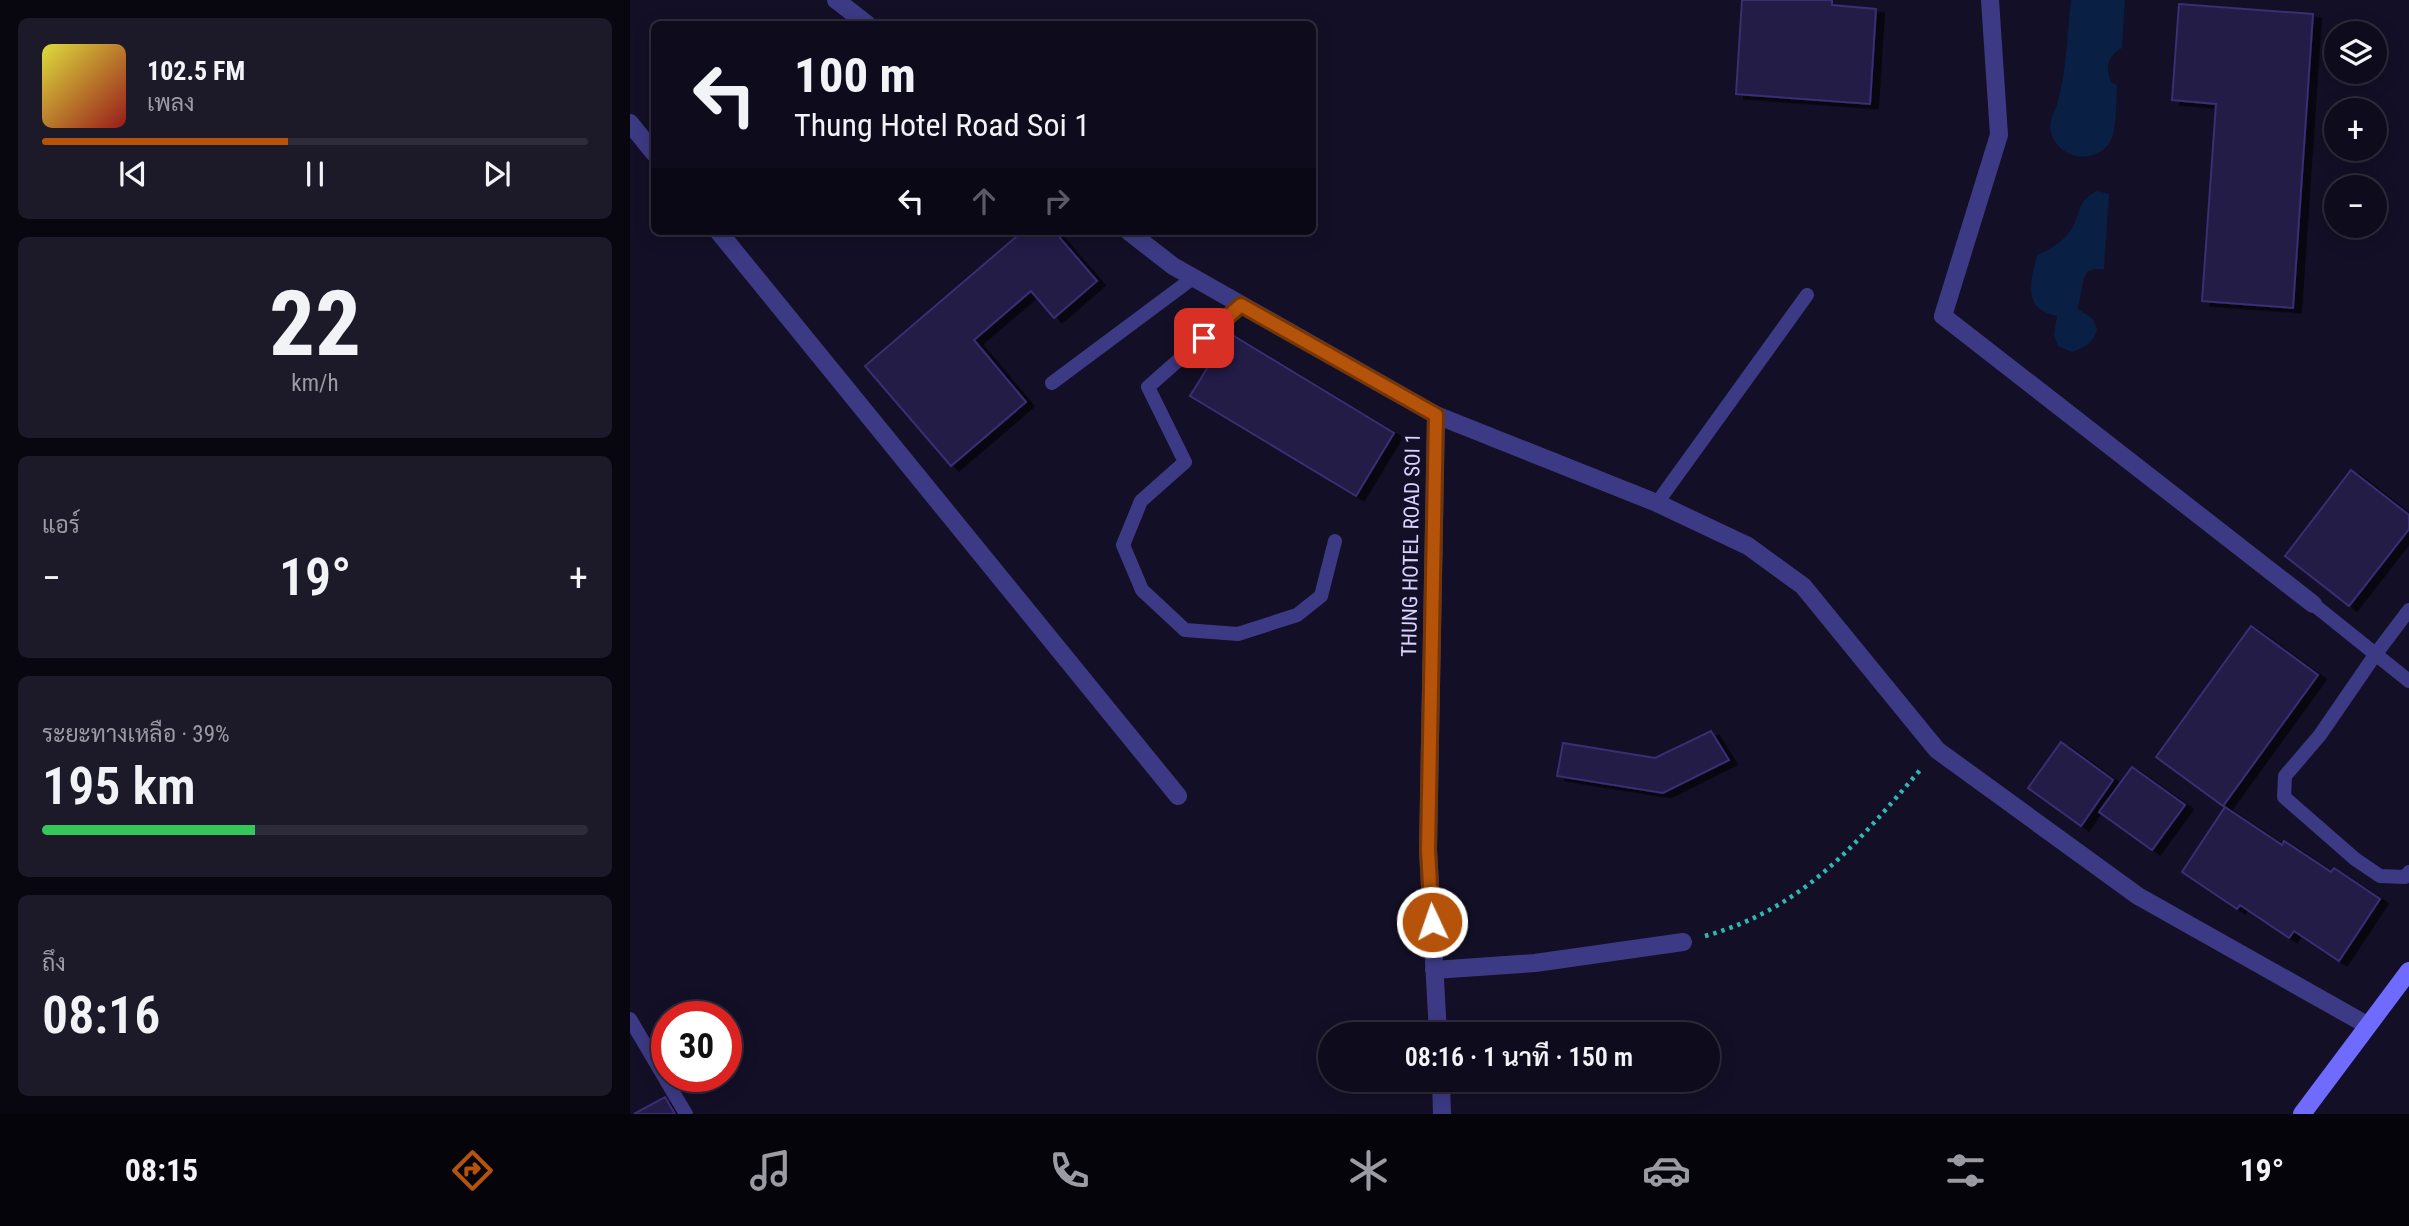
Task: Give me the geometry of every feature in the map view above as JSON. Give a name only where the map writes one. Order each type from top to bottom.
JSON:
[{"type":"main road","points":[[2302,1114],[2409,971]]},
{"type":"street","points":[[836,0],[863,21]]},
{"type":"street","points":[[1990,0],[1999,135],[1943,316],[2313,604]]},
{"type":"street","points":[[630,123],[651,149]]},
{"type":"street","points":[[721,235],[1178,796]]},
{"type":"street","name":"THUNG HOTEL ROAD SOI 1","points":[[1133,235],[1173,267],[1436,415],[1428,850],[1437,1022]]},
{"type":"street","points":[[1436,415],[1657,503],[1748,547],[1803,586],[1937,750],[2138,896],[2367,1025]]},
{"type":"street","points":[[1434,970],[1535,963],[1683,942]]},
{"type":"street","points":[[1442,1092],[1443,1114]]},
{"type":"lane","points":[[1052,383],[1193,278]]},
{"type":"lane","points":[[1657,503],[1807,295]]},
{"type":"lane","points":[[1241,305],[1148,387],[1185,462],[1141,501],[1123,545],[1143,590],[1185,630],[1238,634],[1297,615],[1321,596],[1335,541]]},
{"type":"lane","points":[[2313,604],[2409,681]]},
{"type":"lane","points":[[2409,610],[2320,735],[2285,776],[2284,797],[2355,859],[2380,876],[2405,877],[2409,872]]},
{"type":"lane","points":[[630,1018],[686,1114]]},
{"type":"path","points":[[1683,942],[1750,921],[1805,888],[1854,847],[1937,750]]},
{"type":"water","points":[[2071,0],[2125,0],[2122,48],[2113,54],[2108,68],[2112,83],[2117,85],[2114,133],[2106,147],[2089,156],[2070,154],[2062,149],[2055,142],[2050,128],[2063,76]]},
{"type":"water","points":[[2097,191],[2109,194],[2104,269],[2087,272],[2077,308],[2093,319],[2097,330],[2088,344],[2072,352],[2058,346],[2054,335],[2057,316],[2038,307],[2033,300],[2031,284],[2037,255],[2065,238],[2080,207]]},
{"type":"building","points":[[1742,0],[1832,0],[1832,5],[1876,9],[1870,104],[1736,94]]},
{"type":"building","points":[[2179,4],[2313,14],[2293,308],[2202,301],[2216,104],[2172,100]]},
{"type":"building","points":[[1018,235],[1057,235],[1097,281],[1054,318],[1031,291],[974,340],[1026,402],[951,466],[865,366]]},
{"type":"building","points":[[1229,333],[1394,433],[1356,496],[1190,396]]},
{"type":"building","points":[[2351,470],[2409,515],[2409,529],[2349,606],[2285,556]]},
{"type":"building","points":[[2251,626],[2318,675],[2223,806],[2156,757]]},
{"type":"building","points":[[1711,731],[1729,760],[1663,793],[1557,776],[1563,743],[1655,758]]},
{"type":"building","points":[[2061,742],[2113,780],[2081,826],[2028,788]]},
{"type":"building","points":[[2132,767],[2185,805],[2152,850],[2099,812]]},
{"type":"building","points":[[2225,807],[2282,845],[2284,841],[2331,872],[2334,868],[2380,899],[2339,961],[2294,931],[2289,938],[2240,905],[2237,909],[2182,872]]},
{"type":"building","points":[[665,1097],[675,1114],[634,1114]]},
{"type":"route","points":[[1204,338],[1241,305],[1436,415],[1428,850],[1432,922]]}]
